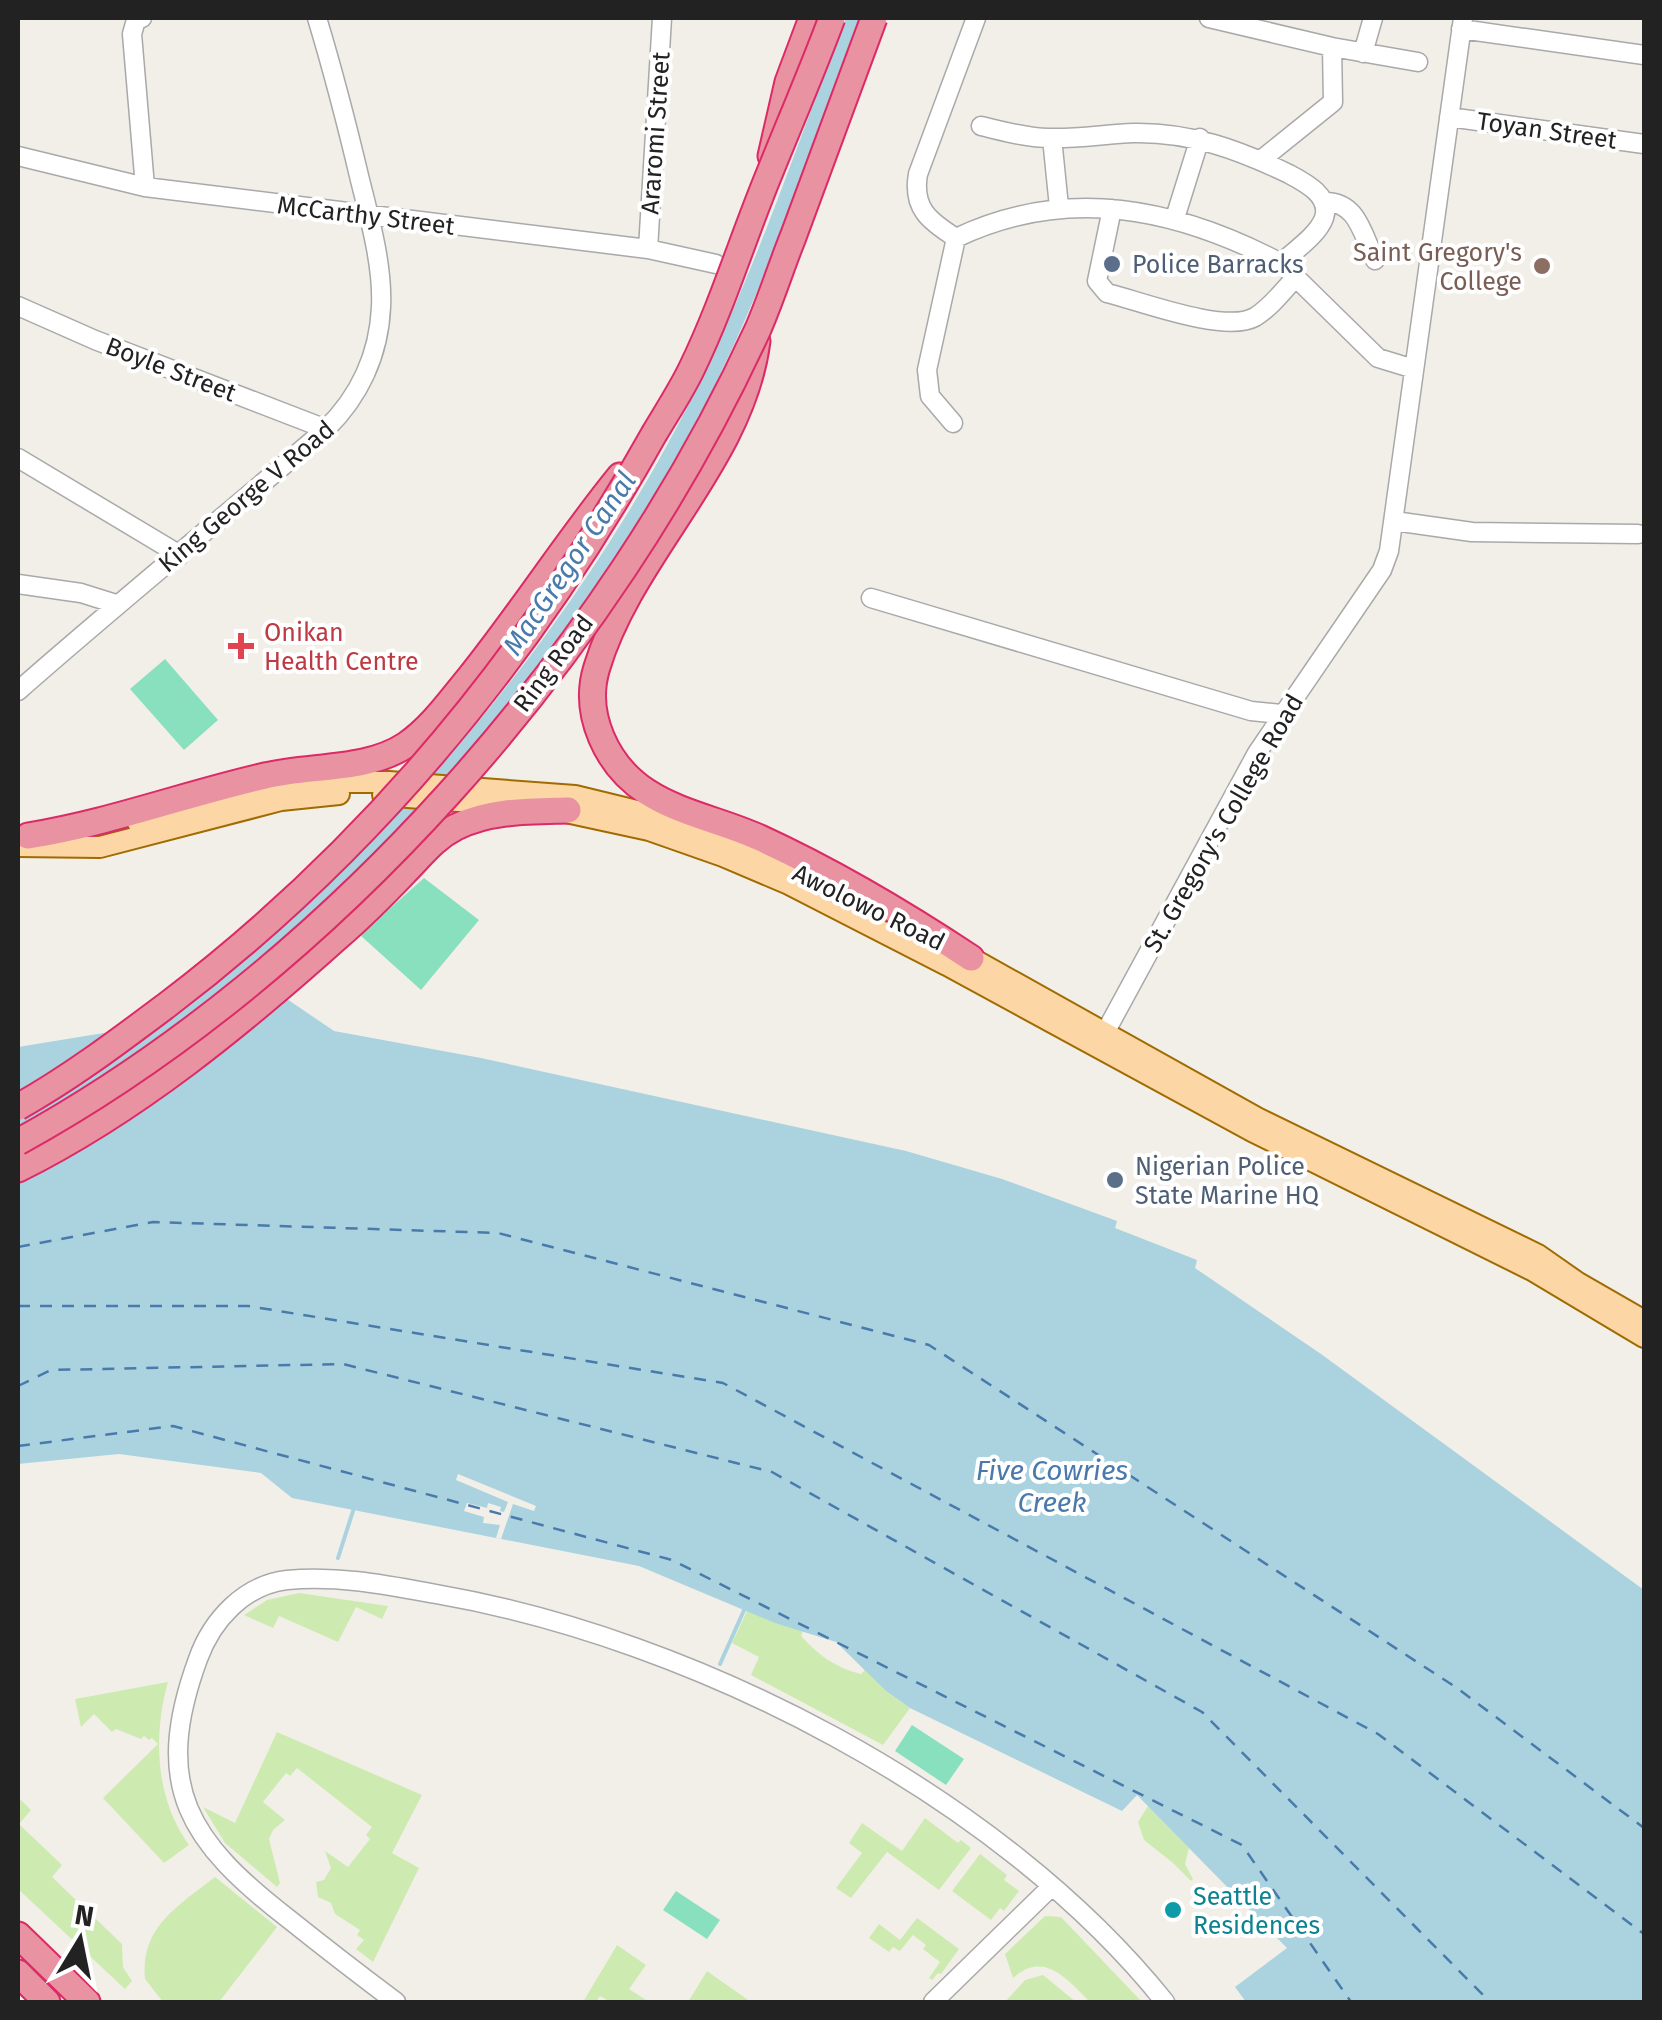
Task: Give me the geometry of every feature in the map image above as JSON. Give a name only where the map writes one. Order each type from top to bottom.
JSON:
[{"type":"highway","points":[[769,174],[780,109],[812,18]]},
{"type":"highway","name":"Ring Road","points":[[18,1107],[120,1041],[281,914],[372,826],[498,674],[628,486],[690,371],[728,288],[832,18]]},
{"type":"highway","name":"Ring Road","points":[[18,1142],[116,1083],[297,946],[426,819],[526,700],[624,564],[696,448],[759,326],[874,18]]},
{"type":"highway","points":[[759,326],[755,360],[717,451],[620,611],[596,670],[596,721],[612,760],[628,778],[660,800],[747,832],[886,902],[971,958]]},
{"type":"highway","points":[[21,839],[75,829],[270,774],[376,759],[409,743],[436,718],[517,618],[580,528],[652,438]]},
{"type":"highway","points":[[18,1169],[127,1104],[233,1026],[297,974],[432,842],[474,819],[524,811],[568,810]]},
{"type":"highway","points":[[18,1935],[88,2002]]},
{"type":"highway","points":[[18,1974],[47,2002]]},
{"type":"main road","name":"Awolowo Road","points":[[21,839],[116,829],[265,788],[310,782],[568,810],[650,830],[789,884],[1538,1255],[1644,1320]]},
{"type":"main road","name":"Awolowo Road","points":[[466,796],[575,796],[682,824],[752,849],[971,958],[1100,1041],[1252,1131],[1532,1270],[1644,1337]]},
{"type":"street","points":[[142,18],[136,20],[132,34],[144,186]]},
{"type":"street","name":"King George V Road","points":[[18,692],[349,407],[375,349],[382,307],[369,216],[317,18]]},
{"type":"street","name":"Araromi Street","points":[[648,249],[662,18]]},
{"type":"street","points":[[956,238],[929,218],[914,192],[976,18]]},
{"type":"street","points":[[1209,18],[1332,47],[1418,62]]},
{"type":"street","points":[[1362,52],[1372,18]]},
{"type":"street","points":[[1462,23],[1644,54]]},
{"type":"street","name":"St. Gregory's College Road","points":[[1100,1041],[1281,714],[1382,570],[1394,522],[1462,23]]},
{"type":"street","points":[[1261,160],[1333,102],[1332,47]]},
{"type":"street","name":"Toyan Street","points":[[1449,116],[1644,144]]},
{"type":"street","points":[[981,126],[1052,138],[1139,133],[1200,138],[1261,160],[1302,181],[1324,202],[1326,214],[1320,225],[1281,263]]},
{"type":"street","points":[[1052,138],[1059,207]]},
{"type":"street","points":[[1175,218],[1200,138]]},
{"type":"street","name":"McCarthy Street","points":[[18,156],[144,186],[648,249],[716,264]]},
{"type":"street","points":[[1324,202],[1337,201],[1348,206],[1375,260]]},
{"type":"street","points":[[956,238],[1059,207],[1112,209],[1175,218],[1281,263],[1378,358],[1414,370]]},
{"type":"street","points":[[1112,209],[1097,281],[1107,293],[1198,317],[1244,321],[1256,316],[1295,278]]},
{"type":"street","points":[[952,423],[930,396],[926,383],[956,238]]},
{"type":"street","name":"Boyle Street","points":[[18,306],[95,340],[326,429]]},
{"type":"street","points":[[18,458],[180,554]]},
{"type":"street","points":[[1394,522],[1472,532],[1638,534]]},
{"type":"street","points":[[18,584],[81,593],[116,604]]},
{"type":"street","points":[[871,598],[1252,711],[1281,714]]},
{"type":"street","points":[[396,2002],[233,1874],[202,1838],[184,1796],[178,1773],[178,1726],[197,1660],[218,1620],[258,1588],[285,1580],[352,1579],[538,1616],[641,1649],[794,1717],[949,1808],[1051,1887],[1104,1936],[1164,2002]]},
{"type":"street","points":[[933,2002],[1051,1887]]},
{"type":"green space","points":[[165,659],[218,720],[184,750],[130,689]]},
{"type":"green space","points":[[424,878],[479,920],[421,990],[360,935]]},
{"type":"green space","points":[[299,1593],[388,1606],[382,1619],[356,1607],[338,1642],[279,1616],[273,1628],[244,1615],[267,1600]]},
{"type":"green space","points":[[748,1609],[803,1631],[801,1636],[821,1655],[852,1671],[861,1674],[865,1670],[910,1708],[883,1745],[751,1675],[759,1657],[732,1643]]},
{"type":"green space","points":[[168,1682],[160,1723],[160,1766],[169,1807],[189,1845],[164,1863],[103,1798],[158,1744],[152,1738],[141,1739],[116,1729],[112,1732],[94,1714],[81,1727],[75,1699]]},
{"type":"green space","points":[[912,1725],[964,1759],[946,1785],[895,1751]]},
{"type":"green space","points":[[277,1732],[422,1795],[392,1853],[419,1868],[373,1962],[356,1949],[364,1940],[357,1935],[360,1930],[335,1914],[331,1903],[318,1897],[316,1882],[324,1880],[331,1868],[325,1851],[348,1867],[370,1839],[366,1835],[372,1827],[297,1768],[290,1776],[286,1773],[263,1802],[285,1820],[269,1839],[280,1883],[277,1887],[225,1843],[203,1807],[235,1823]]},
{"type":"green space","points":[[18,1797],[31,1810],[19,1824],[62,1865],[52,1877],[122,1944],[123,1967],[132,1981],[125,1989],[18,1889]]},
{"type":"green space","points":[[1148,1806],[1189,1848],[1185,1864],[1191,1881],[1144,1840],[1138,1822]]},
{"type":"green space","points":[[925,1818],[971,1848],[939,1890],[887,1852],[851,1898],[836,1888],[862,1853],[849,1843],[862,1823],[902,1851]]},
{"type":"green space","points":[[980,1854],[1007,1875],[1004,1880],[1019,1891],[1004,1911],[1000,1908],[991,1920],[952,1891]]},
{"type":"green space","points":[[215,1877],[277,1927],[219,2002],[163,2002],[145,1979],[149,1945],[164,1919]]},
{"type":"green space","points":[[676,1891],[720,1920],[707,1939],[663,1910]]},
{"type":"green space","points":[[1045,1916],[1061,1917],[1142,2002],[1090,2002],[1064,1977],[1045,1967],[1024,1970],[1013,1978],[1005,1954]]},
{"type":"green space","points":[[917,1918],[959,1949],[932,1980],[929,1978],[940,1962],[913,1935],[900,1951],[893,1947],[889,1952],[869,1938],[879,1924],[900,1940]]},
{"type":"green space","points":[[617,1945],[646,1965],[629,1989],[649,2002],[610,2002],[600,1996],[596,2002],[583,2002]]},
{"type":"green space","points":[[707,1971],[751,2002],[688,2002]]},
{"type":"green space","points":[[1043,1975],[1076,2002],[1005,2002],[1025,1980]]},
{"type":"water","name":"Five Cowries Creek","points":[[284,997],[334,1031],[481,1058],[906,1151],[1002,1179],[1117,1221],[1115,1228],[1197,1260],[1195,1268],[1321,1354],[1644,1590],[1644,2002],[1246,2002],[1235,1987],[1287,1948],[1137,1795],[1122,1811],[910,1708],[886,1691],[836,1642],[775,1623],[639,1566],[292,1498],[261,1473],[119,1454],[18,1464],[18,1047],[269,1006]]},
{"type":"pier","points":[[458,1474],[536,1506],[534,1511],[513,1504],[501,1539],[496,1538],[500,1525],[483,1523],[484,1517],[464,1511],[467,1503],[487,1508],[488,1503],[504,1512],[508,1502],[456,1480]]},
{"type":"waterway","name":"MacGregor Canal","points":[[167,1025],[279,938],[377,846],[494,714],[599,572],[689,421],[727,342],[854,18]]},
{"type":"waterway","points":[[338,1558],[353,1511]]},
{"type":"waterway","points":[[720,1664],[745,1608]]},
{"type":"ferry route","points":[[18,1247],[153,1222],[498,1233],[929,1345],[1457,1688],[1644,1828]]},
{"type":"ferry route","points":[[18,1306],[248,1306],[723,1383],[1378,1734],[1644,1934]]},
{"type":"ferry route","points":[[18,1386],[51,1370],[343,1364],[772,1472],[1202,1712],[1490,2002]]},
{"type":"ferry route","points":[[18,1446],[173,1426],[672,1560],[1242,1845],[1351,2002]]},
{"type":"place","name":"Police Barracks","points":[[1112,264]]},
{"type":"place","name":"Saint Gregory's College","points":[[1542,266]]},
{"type":"place","name":"Onikan Health Centre","points":[[241,646]]},
{"type":"place","name":"Nigerian Police State Marine HQ","points":[[1115,1180]]},
{"type":"place","name":"Seattle Residences","points":[[1173,1910]]}]
